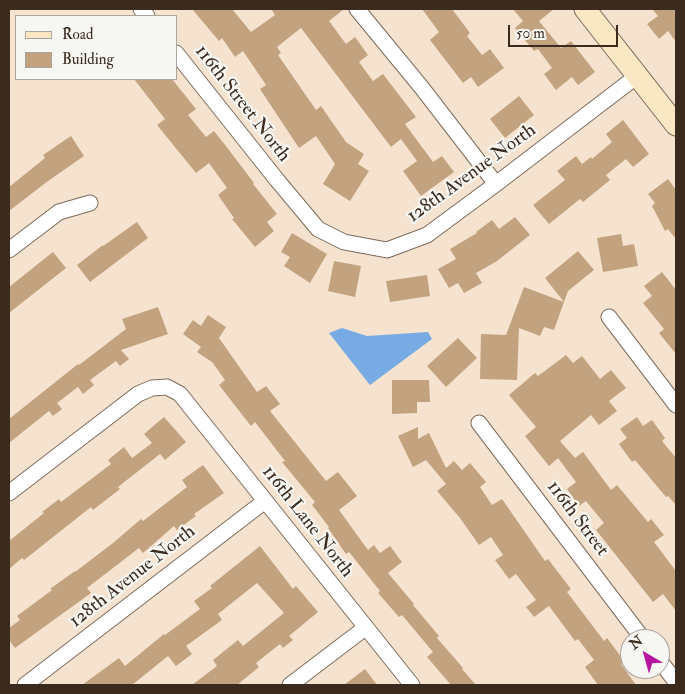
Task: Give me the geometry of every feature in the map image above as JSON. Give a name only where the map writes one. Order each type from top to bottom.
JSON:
[{"type":"street","points":[[357,9],[422,88],[496,184]]},
{"type":"street","points":[[585,9],[676,125]]},
{"type":"street","name":"116th Street North","points":[[178,56],[277,180]]},
{"type":"street","name":"128th Avenue North","points":[[277,180],[318,229],[344,242],[387,250],[427,235],[637,76]]},
{"type":"street","points":[[9,250],[59,212],[90,203]]},
{"type":"street","points":[[609,317],[676,405]]},
{"type":"street","name":"116th Lane North","points":[[9,493],[138,394],[152,388],[167,387],[180,394],[412,685]]},
{"type":"street","name":"116th Street","points":[[478,423],[635,629]]},
{"type":"street","name":"128th Avenue North","points":[[26,685],[265,500]]},
{"type":"street","points":[[290,685],[365,628]]},
{"type":"water","points":[[342,328],[367,336],[428,332],[432,339],[370,385],[329,333]]},
{"type":"building","points":[[192,9],[232,9],[251,32],[275,15],[271,9],[344,9],[329,21],[346,44],[355,37],[368,55],[359,62],[373,81],[383,74],[416,117],[405,124],[433,162],[442,156],[454,172],[421,196],[403,171],[417,161],[401,139],[391,147],[301,28],[277,47],[281,53],[278,55],[316,110],[321,106],[346,142],[364,154],[358,164],[369,171],[350,201],[323,184],[335,164],[316,136],[299,148],[260,89],[266,85],[243,51],[235,57],[222,38],[219,41]]},
{"type":"building","points":[[422,9],[452,9],[470,33],[467,36],[482,55],[490,49],[504,68],[478,87],[471,77],[463,83],[430,40],[439,32]]},
{"type":"building","points":[[513,9],[554,9],[539,21],[561,48],[571,41],[595,72],[578,85],[572,77],[556,90],[544,74],[552,68],[538,49],[534,51],[515,28],[523,21]]},
{"type":"building","points":[[652,9],[676,9],[676,42],[668,31],[659,39],[647,24],[658,16]]},
{"type":"building","points":[[135,80],[173,80],[196,109],[188,115],[206,137],[214,131],[277,214],[267,222],[274,231],[255,247],[232,219],[234,218],[218,195],[227,188],[209,163],[196,173],[157,125],[165,119]]},
{"type":"building","points":[[519,96],[534,115],[505,138],[490,119]]},
{"type":"building","points":[[623,120],[649,154],[633,167],[626,159],[606,175],[610,180],[583,202],[580,199],[549,224],[533,205],[565,180],[557,171],[576,156],[582,164],[591,157],[592,159],[612,142],[606,134]]},
{"type":"building","points":[[71,136],[84,156],[9,211],[9,187],[45,158],[43,155]]},
{"type":"building","points":[[668,179],[676,190],[676,239],[668,229],[665,231],[652,206],[655,203],[648,194]]},
{"type":"building","points":[[515,217],[530,235],[497,261],[476,273],[482,283],[464,293],[458,283],[449,288],[438,269],[456,259],[450,249],[477,233],[492,220],[499,229]]},
{"type":"building","points":[[137,222],[148,238],[90,282],[77,265]]},
{"type":"building","points":[[292,233],[327,254],[310,283],[284,266],[290,257],[281,252]]},
{"type":"building","points":[[621,234],[623,246],[634,244],[638,266],[603,272],[597,238]]},
{"type":"building","points":[[578,251],[594,270],[568,291],[564,302],[545,278]]},
{"type":"building","points":[[53,252],[66,268],[9,313],[9,287]]},
{"type":"building","points":[[334,261],[361,266],[355,297],[328,291]]},
{"type":"building","points":[[662,272],[676,290],[676,354],[659,333],[664,329],[643,303],[652,296],[644,286]]},
{"type":"building","points":[[427,275],[430,296],[390,302],[386,281]]},
{"type":"building","points":[[524,287],[564,302],[554,330],[544,327],[540,336],[519,328],[517,380],[480,379],[481,334],[506,335]]},
{"type":"building","points":[[158,307],[168,334],[121,350],[129,359],[120,366],[116,361],[90,380],[94,385],[83,394],[78,387],[57,403],[62,409],[53,416],[49,411],[9,443],[9,419],[78,364],[126,329],[122,319]]},
{"type":"building","points":[[208,315],[226,327],[219,338],[257,392],[266,386],[280,404],[270,411],[326,481],[338,472],[357,496],[339,510],[368,550],[374,545],[380,553],[390,546],[402,562],[388,573],[439,636],[437,638],[476,685],[451,685],[427,657],[433,652],[402,615],[399,617],[378,593],[380,591],[349,552],[346,554],[312,505],[315,502],[282,462],[285,461],[255,422],[251,426],[219,385],[225,380],[212,362],[197,352],[201,347],[183,334],[193,320],[201,326]]},
{"type":"building","points":[[458,338],[477,358],[446,387],[427,366]]},
{"type":"building","points":[[566,355],[573,363],[582,356],[600,379],[611,370],[626,388],[609,401],[617,411],[599,425],[591,415],[560,441],[575,458],[583,452],[611,490],[617,485],[648,522],[651,519],[664,535],[654,542],[676,571],[676,611],[663,594],[653,602],[596,530],[604,523],[586,501],[579,506],[567,489],[576,482],[558,458],[549,466],[525,436],[536,427],[509,395],[535,373],[538,376]]},
{"type":"building","points":[[392,380],[429,380],[430,402],[417,402],[417,413],[392,414]]},
{"type":"building","points":[[164,417],[186,442],[165,460],[160,454],[118,487],[120,489],[93,510],[91,507],[24,560],[22,558],[9,569],[9,541],[59,499],[61,502],[111,464],[108,460],[124,447],[132,458],[152,443],[144,434]]},
{"type":"building","points":[[637,417],[643,426],[652,420],[665,438],[662,441],[676,458],[676,505],[668,496],[666,497],[635,460],[632,462],[619,444],[627,438],[620,429]]},
{"type":"building","points":[[418,427],[418,439],[429,433],[446,468],[454,461],[462,470],[470,463],[486,482],[480,487],[492,505],[502,499],[545,561],[548,559],[571,589],[567,592],[604,641],[607,638],[620,655],[620,679],[632,679],[636,685],[598,685],[585,667],[594,660],[578,639],[575,641],[549,606],[534,617],[526,607],[536,600],[516,574],[509,579],[495,560],[503,555],[491,537],[479,545],[460,518],[437,491],[446,484],[426,460],[413,467],[398,436]]},
{"type":"building","points":[[203,465],[224,493],[194,514],[196,516],[177,530],[174,526],[143,553],[139,548],[87,588],[91,593],[15,648],[9,640],[9,628],[20,620],[17,616],[52,590],[50,589],[113,543],[141,519],[143,521],[187,487],[182,480]]},
{"type":"building","points":[[260,546],[293,589],[296,586],[318,612],[289,636],[293,640],[283,648],[280,644],[256,663],[259,667],[237,685],[192,685],[217,666],[213,660],[238,640],[243,646],[284,613],[257,583],[218,614],[222,620],[186,646],[192,654],[176,666],[168,656],[132,685],[82,685],[119,658],[125,666],[164,634],[200,609],[194,601],[212,588],[210,586]]},
{"type":"building","points":[[365,669],[377,685],[344,685]]}]
